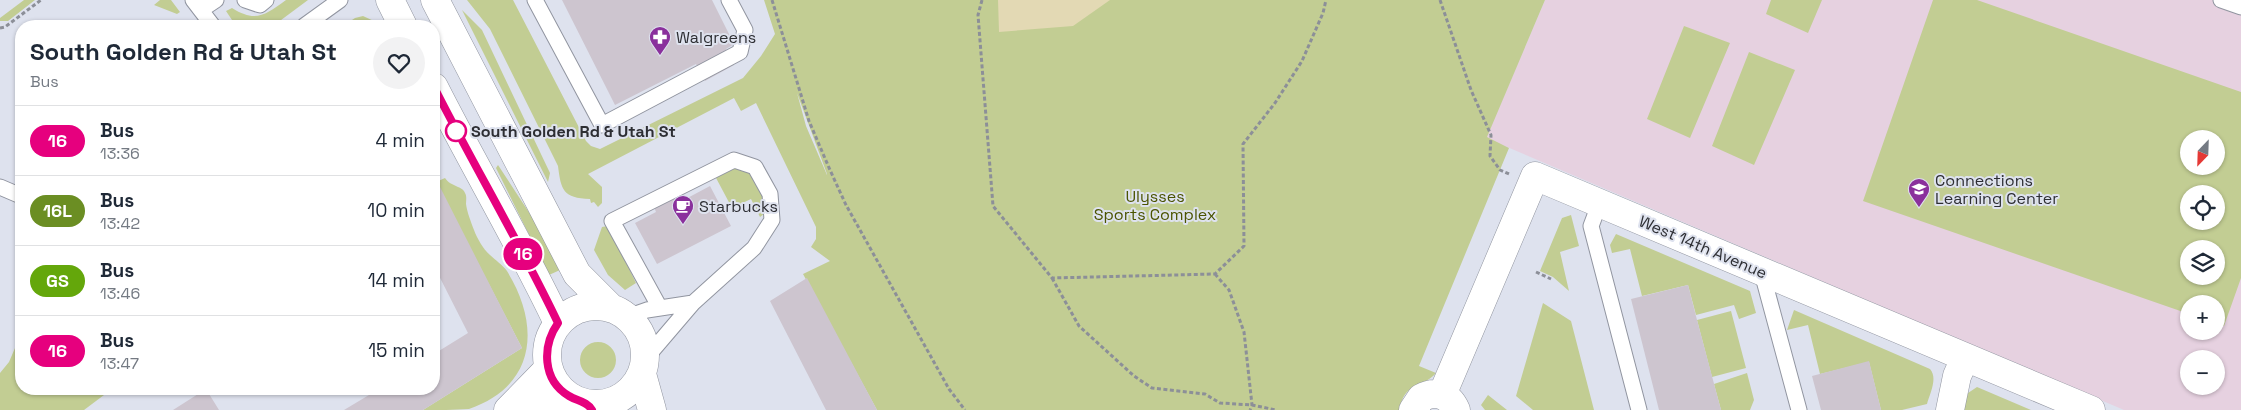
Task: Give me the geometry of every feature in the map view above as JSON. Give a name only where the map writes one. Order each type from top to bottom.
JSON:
[{"type":"street","points":[[390,0],[400,20]]},
{"type":"street","points":[[435,0],[577,274],[640,333],[652,410]]},
{"type":"street","points":[[440,99],[538,280],[558,323]]},
{"type":"street","name":"West 14th Avenue","points":[[1413,410],[1421,398],[1428,394],[1449,403],[1535,176],[2091,410]]},
{"type":"street","points":[[583,404],[554,383],[548,369],[546,350],[552,332],[558,323],[571,312],[594,306],[619,312]]},
{"type":"street","points":[[1950,410],[1957,376],[1965,358]]},
{"type":"street","points":[[532,410],[616,401],[631,391],[644,366]]},
{"type":"street","points":[[508,410],[548,369]]},
{"type":"lane","points":[[208,20],[197,5],[216,0]]},
{"type":"lane","points":[[245,0],[260,4],[266,0]]},
{"type":"lane","points":[[312,20],[340,0]]},
{"type":"lane","points":[[535,0],[602,125],[740,52],[745,30],[729,0]]},
{"type":"lane","points":[[2221,0],[2241,6]]},
{"type":"lane","points":[[644,366],[693,303],[754,248],[772,220],[770,194],[755,167],[734,160],[612,222],[660,308]]},
{"type":"lane","points":[[0,187],[15,193]]},
{"type":"lane","points":[[1600,202],[1591,226],[1639,410]]},
{"type":"lane","points":[[1762,273],[1799,410]]},
{"type":"lane","points":[[619,312],[693,303]]},
{"type":"path","points":[[16,20],[42,0]]},
{"type":"path","points":[[772,0],[809,121],[842,196],[949,389],[965,410]]},
{"type":"path","points":[[982,0],[978,15],[994,206],[1052,278],[1079,326],[1134,376],[1152,388],[1205,394],[1220,402],[1252,405],[1276,410]]},
{"type":"path","points":[[1052,278],[1215,274],[1244,246],[1243,144],[1275,103],[1302,61],[1323,13],[1326,0]]},
{"type":"path","points":[[1440,0],[1470,90],[1491,135],[1490,156],[1500,170]]},
{"type":"path","points":[[0,28],[5,28],[15,20]]},
{"type":"path","points":[[1536,272],[1551,279]]},
{"type":"path","points":[[1215,274],[1229,290],[1244,332],[1252,405],[1250,410]]},
{"type":"shaded area","name":"Connections Learning Center","points":[[1545,0],[2241,0],[2241,410],[2124,410],[1486,138]]},
{"type":"green space","points":[[24,0],[35,0],[8,21],[0,21],[0,18]]},
{"type":"green space","points":[[160,0],[171,0],[180,12],[177,14],[154,5]]},
{"type":"green space","points":[[286,0],[308,0],[281,20],[232,20],[226,11],[232,8],[240,13],[254,16],[272,10]]},
{"type":"green space","name":"Ulysses Sports Complex","points":[[467,0],[513,0],[586,141],[591,146],[600,149],[743,78],[761,56],[775,34],[764,0],[1545,0],[1487,137],[1509,148],[1419,366],[1436,373],[1425,382],[1409,390],[1402,401],[1400,410],[877,410],[803,274],[830,261],[811,247],[816,239],[816,227],[756,103],[741,111],[734,98],[588,174],[602,187],[602,203],[598,207],[594,202],[591,203],[590,199],[574,197],[562,187],[558,166],[490,29]],"holes":[[[797,93],[827,175],[806,126]]]},
{"type":"green space","points":[[1771,0],[1822,0],[1808,33],[1766,14]]},
{"type":"green space","points":[[1933,0],[1977,0],[2241,92],[2241,278],[2225,323],[2225,295],[2180,295],[2180,311],[1863,201]]},
{"type":"green space","points":[[462,10],[482,30],[550,173],[548,182]]},
{"type":"green space","points":[[363,16],[372,20],[352,20]]},
{"type":"green space","points":[[1684,26],[1730,43],[1690,138],[1647,119]]},
{"type":"green space","points":[[1749,52],[1795,70],[1754,165],[1712,146]]},
{"type":"green space","points":[[498,165],[532,217],[560,270],[549,275],[496,168]]},
{"type":"green space","points":[[734,167],[748,169],[764,196],[764,214],[760,217],[751,199],[732,208],[715,176]]},
{"type":"green space","points":[[445,178],[464,191],[468,214],[479,240],[487,253],[507,271],[518,292],[525,313],[528,333],[526,352],[519,370],[508,385],[491,399],[469,409],[423,410],[522,348],[440,190],[440,180]]},
{"type":"green space","points":[[1571,215],[1579,246],[1560,252],[1569,291],[1553,277],[1540,271],[1562,218]]},
{"type":"green space","points":[[608,226],[636,283],[625,290],[608,275],[594,250],[602,227]]},
{"type":"green space","points":[[1616,234],[1750,291],[1756,313],[1739,319],[1734,305],[1696,315],[1688,285],[1642,296],[1630,249],[1612,253],[1610,245]]},
{"type":"green space","points":[[1543,303],[1571,321],[1594,410],[1533,410],[1516,396]]},
{"type":"green space","points":[[1794,310],[1930,369],[1933,381],[1927,404],[1902,410],[1881,410],[1869,362],[1820,374],[1808,325],[1787,330]]},
{"type":"green space","points":[[1731,311],[1746,368],[1712,377],[1697,320]]},
{"type":"green space","points":[[598,342],[605,343],[611,347],[615,353],[615,367],[611,373],[605,377],[598,378],[591,377],[585,373],[581,367],[580,360],[581,353],[585,347],[591,343]]},
{"type":"green space","points":[[15,348],[15,395],[104,395],[84,410],[0,410],[0,373],[9,362]]},
{"type":"green space","points":[[1747,373],[1754,400],[1750,410],[1721,410],[1714,384]]},
{"type":"green space","points":[[1977,387],[2031,410],[1963,410],[1968,393]]},
{"type":"green space","points":[[1488,395],[1507,410],[1485,410],[1481,405]]},
{"type":"sand","points":[[998,0],[1110,0],[1073,26],[999,32]]},
{"type":"building","name":"Walgreens","points":[[562,0],[712,0],[734,44],[726,49],[734,65],[705,81],[696,64],[615,105]]},
{"type":"building","name":"Starbucks","points":[[710,186],[731,226],[657,264],[635,223],[656,212],[654,207],[677,195],[680,202]]},
{"type":"building","points":[[440,187],[522,348],[423,410],[344,410],[369,395],[440,395],[440,350],[468,333],[440,278]]},
{"type":"building","points":[[807,278],[877,410],[826,410],[770,301]]},
{"type":"building","points":[[1688,285],[1721,410],[1659,410],[1631,299]]},
{"type":"building","points":[[1869,361],[1881,410],[1821,410],[1812,376]]},
{"type":"building","points":[[197,395],[210,395],[219,410],[173,410]]},
{"type":"bus line","name":"16","points":[[440,99],[538,280],[558,323],[552,332],[546,350],[548,369],[554,383],[568,396],[589,405],[592,410]]},
{"type":"place","name":"Walgreens","points":[[660,56]]},
{"type":"place","name":"South Golden Rd & Utah St","points":[[456,131]]},
{"type":"place","name":"Connections Learning Center","points":[[1919,208]]},
{"type":"place","name":"Starbucks","points":[[683,225]]}]
